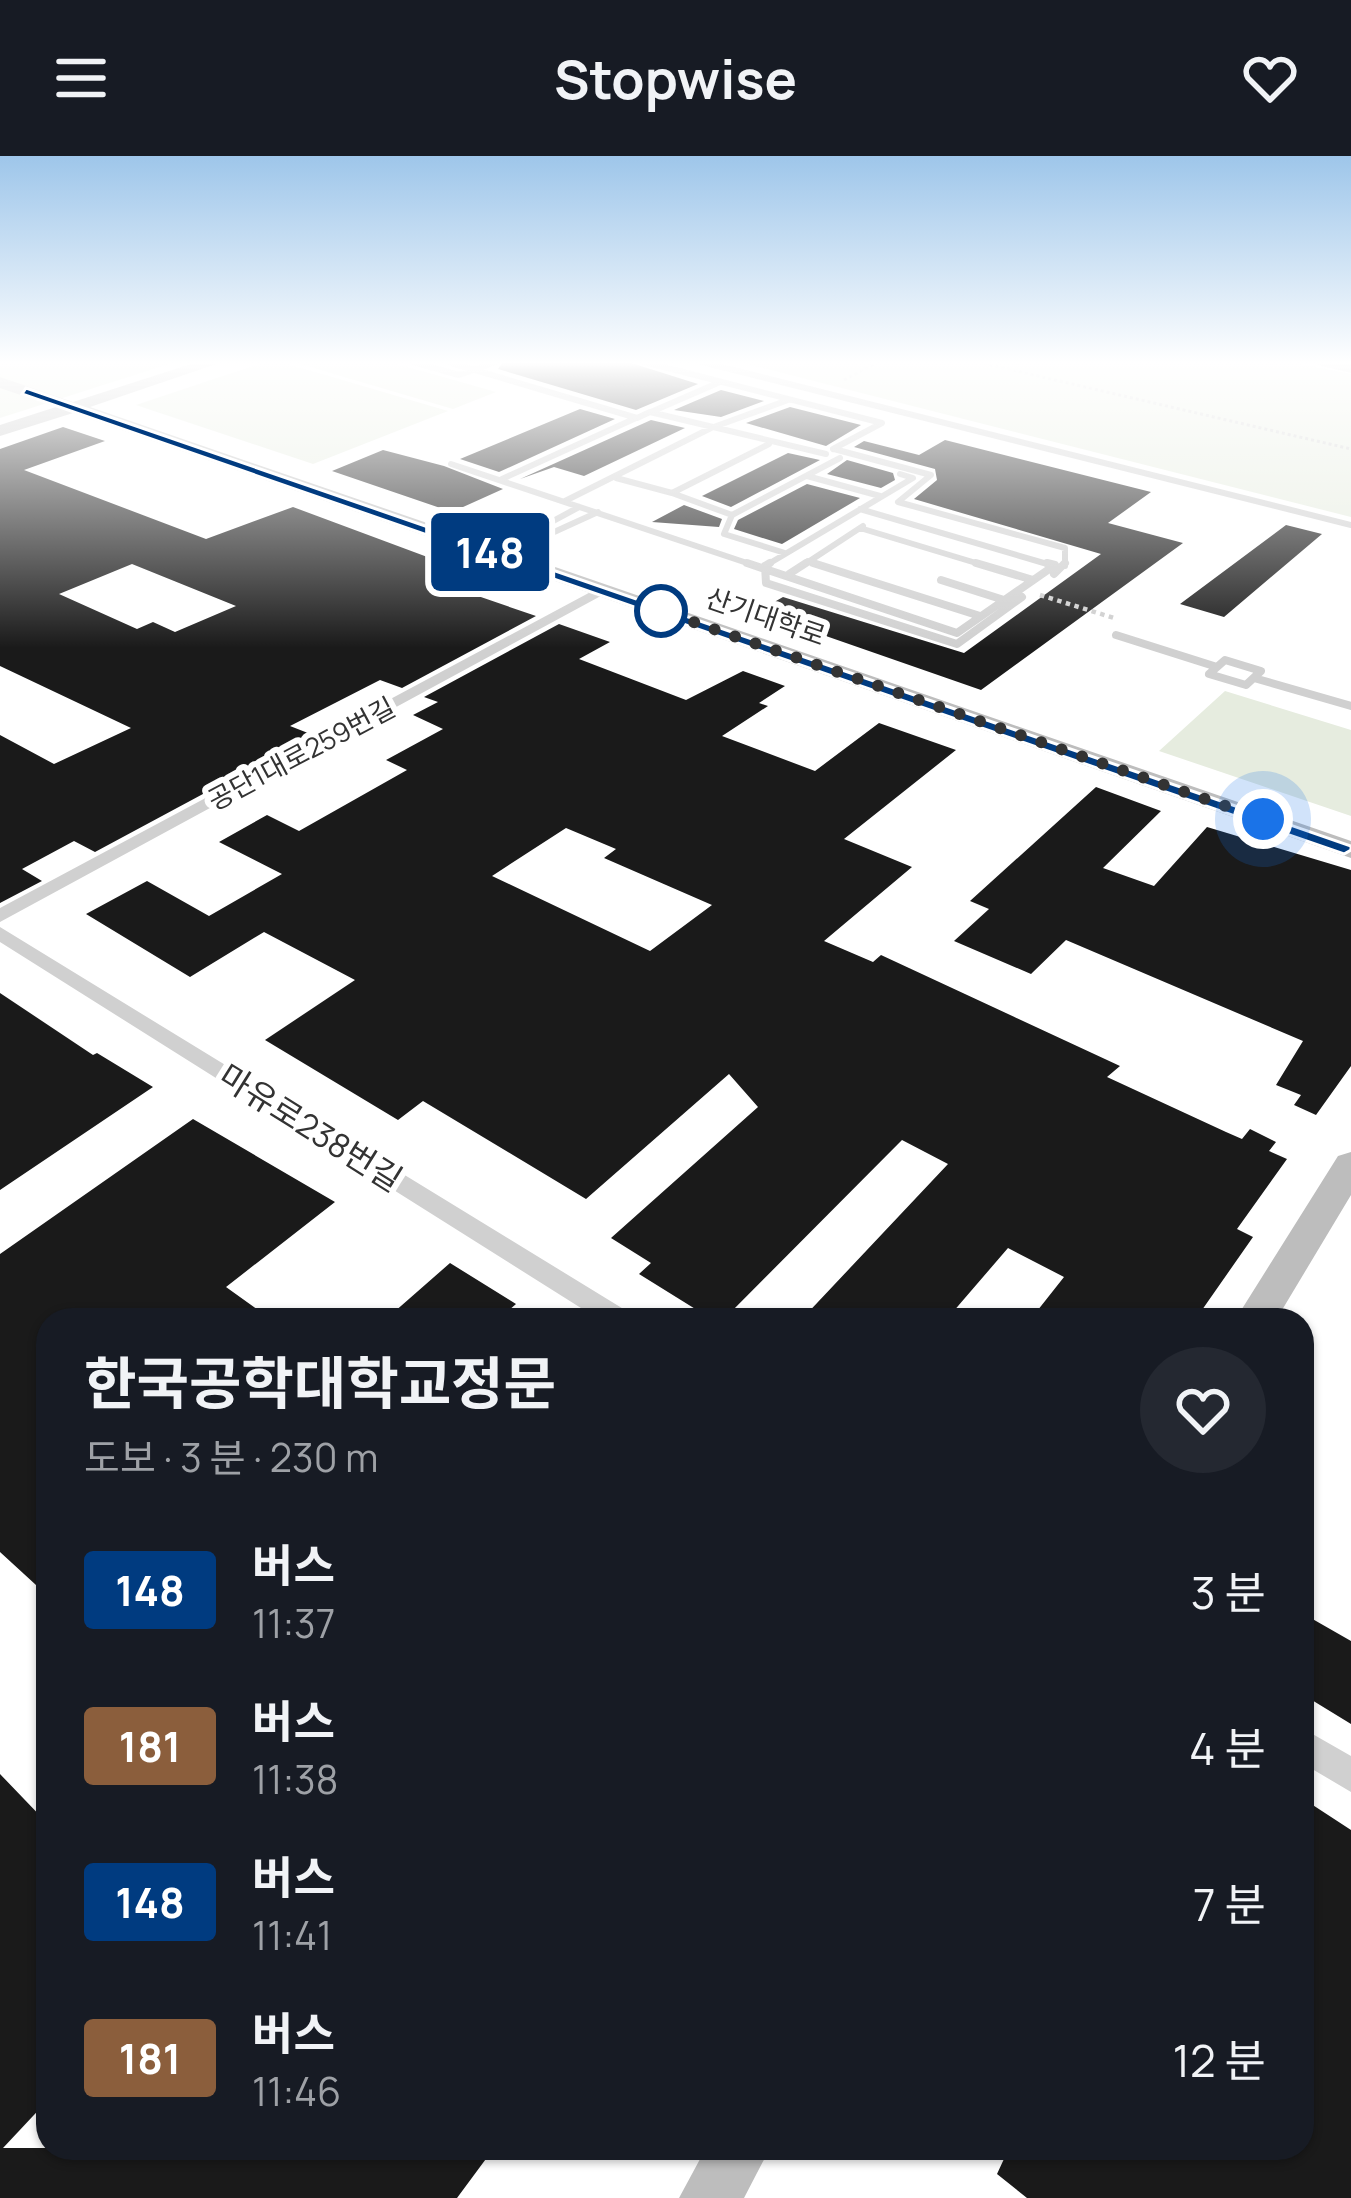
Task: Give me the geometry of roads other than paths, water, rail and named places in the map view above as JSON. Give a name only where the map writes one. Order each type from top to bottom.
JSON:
[{"type":"street","name":"산기대학로","points":[[227,457],[505,548],[603,591],[1351,850]]},
{"type":"street","name":"공단1대로259번길","points":[[0,916],[603,591]]},
{"type":"street","name":"마유로238번길","points":[[0,933],[602,1308]]},
{"type":"street","points":[[1262,1308],[1351,1165]]},
{"type":"street","points":[[1314,1752],[1351,1775]]},
{"type":"street","points":[[709,2198],[733,2160]]},
{"type":"lane","points":[[500,480],[551,457]]},
{"type":"lane","points":[[566,501],[653,457]]},
{"type":"lane","points":[[672,493],[742,457]]},
{"type":"lane","points":[[789,574],[931,475],[853,457]]},
{"type":"lane","points":[[1083,457],[1351,525]]},
{"type":"lane","points":[[766,566],[913,478],[840,458],[732,515],[724,534],[785,553]]},
{"type":"lane","points":[[451,464],[957,633],[1055,565],[860,508]]},
{"type":"lane","points":[[766,566],[766,583],[957,644],[1064,566],[1065,548],[806,476]]},
{"type":"lane","points":[[614,477],[732,515]]},
{"type":"lane","points":[[505,548],[516,537],[580,506]]},
{"type":"lane","points":[[505,548],[599,512]]},
{"type":"lane","points":[[860,528],[1033,580]]},
{"type":"lane","points":[[808,561],[980,616]]},
{"type":"lane","points":[[941,580],[1004,600]]},
{"type":"lane","points":[[1116,634],[1217,667]]},
{"type":"lane","points":[[1225,660],[1261,671],[1254,677],[1246,686],[1209,674],[1225,660]]},
{"type":"lane","points":[[1254,677],[1351,706]]}]
